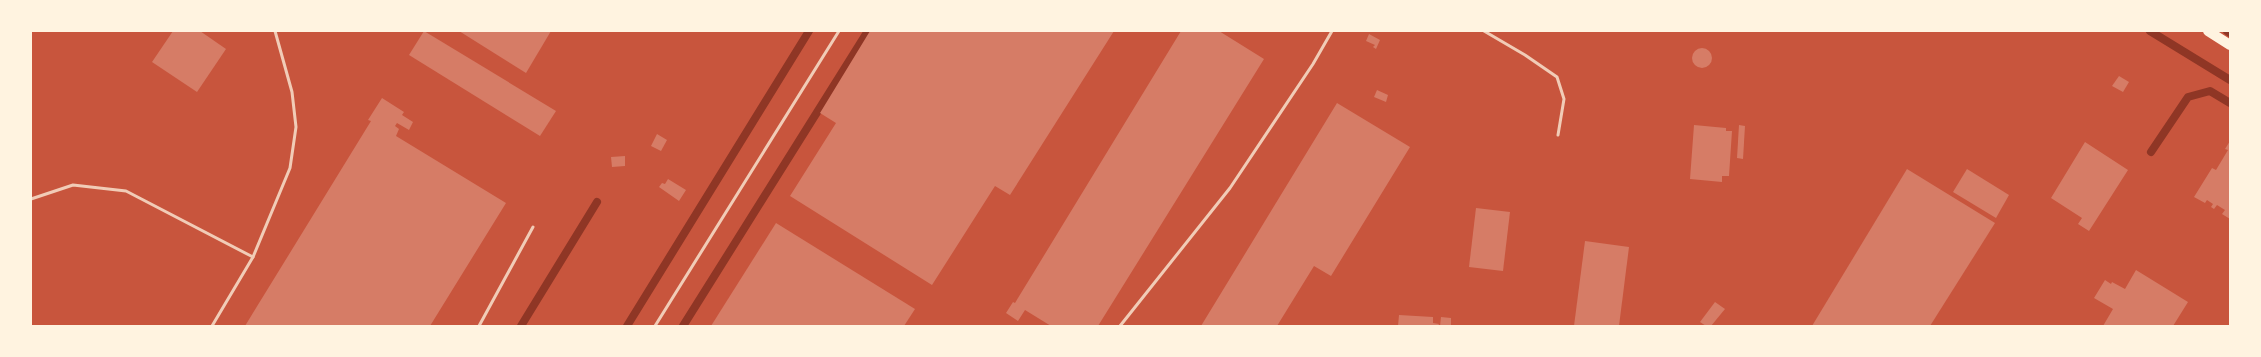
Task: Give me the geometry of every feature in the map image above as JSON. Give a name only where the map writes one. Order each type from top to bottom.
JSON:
[{"type":"main road","points":[[2208,31],[2230,45]]},
{"type":"lane","points":[[212,326],[253,257],[290,168],[296,127],[292,92],[274,31]]},
{"type":"lane","points":[[655,326],[839,31]]},
{"type":"lane","points":[[1120,326],[1230,188],[1313,64],[1332,31]]},
{"type":"lane","points":[[1484,31],[1526,55],[1558,78],[1564,99],[1558,135]]},
{"type":"lane","points":[[31,199],[73,185],[126,191],[253,257]]},
{"type":"lane","points":[[479,326],[534,227]]},
{"type":"building","points":[[173,31],[200,31],[226,49],[197,92],[152,62]]},
{"type":"building","points":[[424,31],[556,111],[540,136],[409,55]]},
{"type":"building","points":[[459,31],[551,31],[526,73]]},
{"type":"building","points":[[870,31],[1114,31],[1010,195],[995,186],[932,285],[790,196],[836,123],[820,113]]},
{"type":"building","points":[[1181,31],[1219,31],[1264,59],[1098,326],[1051,326],[1025,310],[1018,321],[1006,313],[1013,302],[1015,303]]},
{"type":"building","points":[[1369,34],[1380,40],[1376,49],[1373,47],[1375,45],[1366,41]]},
{"type":"building","points":[[1702,48],[1709,51],[1712,58],[1709,65],[1702,68],[1695,65],[1692,58],[1695,51]]},
{"type":"building","points":[[2119,76],[2129,82],[2123,92],[2112,86]]},
{"type":"building","points":[[1377,90],[1388,95],[1386,102],[1374,97]]},
{"type":"building","points":[[382,98],[404,112],[402,115],[413,122],[409,130],[397,123],[395,126],[399,129],[396,136],[506,203],[430,326],[245,326],[371,121],[368,120]]},
{"type":"building","points":[[1337,103],[1410,147],[1331,276],[1314,266],[1277,326],[1201,326]]},
{"type":"building","points":[[1694,125],[1726,128],[1726,131],[1732,131],[1729,176],[1722,176],[1722,182],[1690,179]]},
{"type":"building","points":[[1739,125],[1745,126],[1743,159],[1737,158]]},
{"type":"building","points":[[657,134],[667,140],[661,151],[651,146]]},
{"type":"building","points":[[2230,141],[2230,219],[2222,214],[2225,210],[2217,205],[2214,209],[2211,207],[2213,204],[2207,200],[2205,203],[2194,197],[2212,168],[2216,170],[2228,150],[2225,149]]},
{"type":"building","points":[[2085,142],[2128,170],[2089,231],[2078,224],[2082,218],[2051,198]]},
{"type":"building","points":[[625,156],[625,166],[612,167],[611,157]]},
{"type":"building","points":[[1907,169],[1995,223],[1930,326],[1812,326]]},
{"type":"building","points":[[1967,169],[2009,195],[1996,218],[1953,192]]},
{"type":"building","points":[[668,179],[686,190],[679,201],[659,187],[662,183],[665,184]]},
{"type":"building","points":[[1476,208],[1510,212],[1503,271],[1469,267]]},
{"type":"building","points":[[776,223],[915,309],[904,326],[711,326]]},
{"type":"building","points":[[1585,241],[1629,247],[1619,326],[1574,326]]},
{"type":"building","points":[[2136,270],[2188,302],[2173,326],[2103,326],[2113,309],[2094,298],[2105,280],[2125,289]]},
{"type":"building","points":[[1715,302],[1725,309],[1711,326],[1706,326],[1700,322]]},
{"type":"building","points":[[1399,315],[1433,317],[1433,323],[1439,324],[1438,326],[1398,326]]},
{"type":"building","points":[[1441,317],[1451,318],[1451,326],[1440,326]]},
{"type":"waterway","points":[[627,326],[809,31]]},
{"type":"waterway","points":[[683,326],[868,31]]},
{"type":"waterway","points":[[2150,31],[2230,80]]},
{"type":"waterway","points":[[2151,152],[2188,97],[2210,91],[2230,103]]},
{"type":"waterway","points":[[521,326],[597,202]]}]
